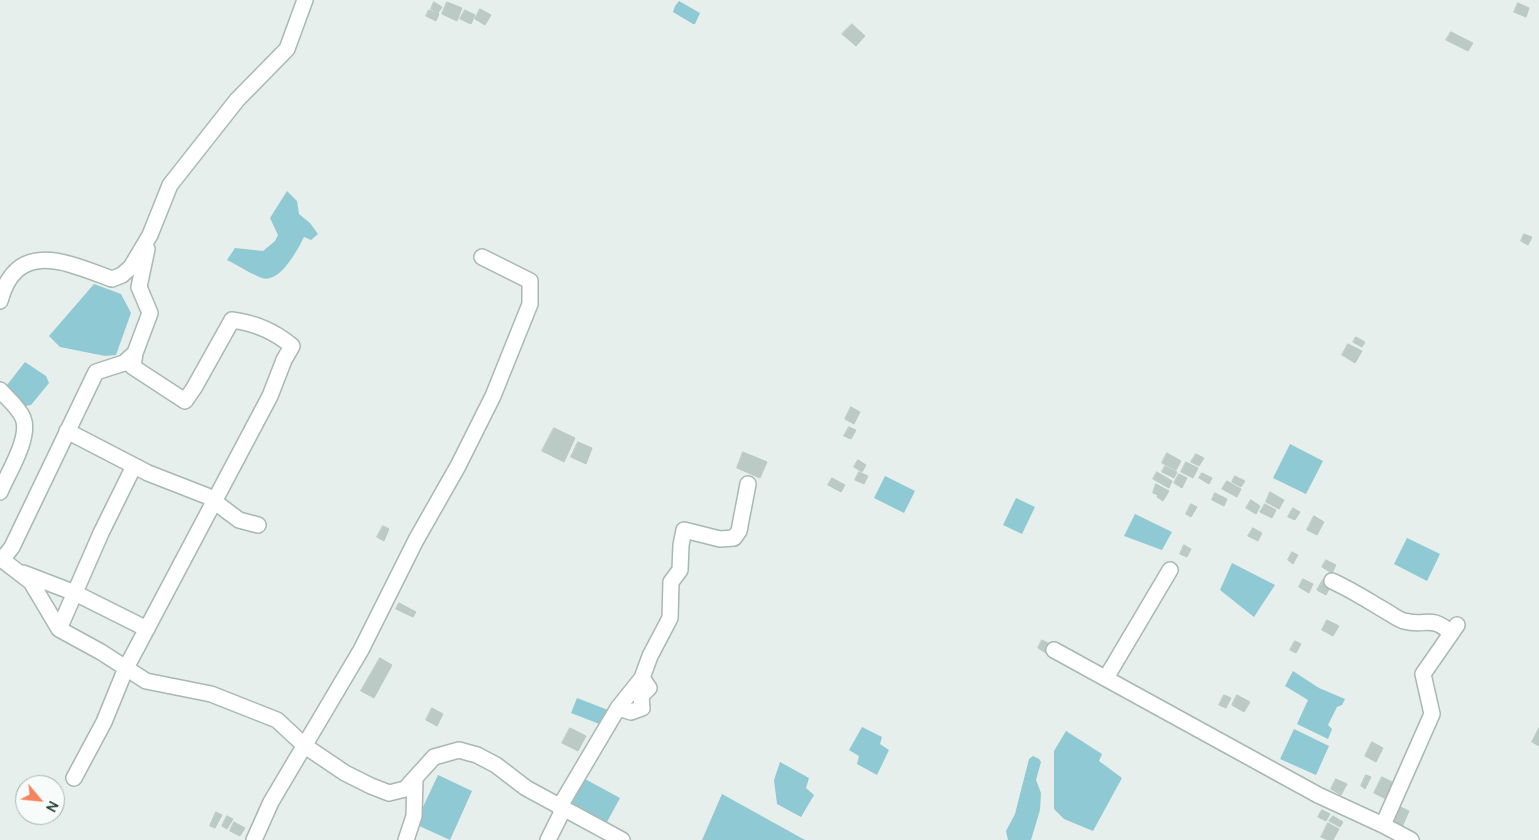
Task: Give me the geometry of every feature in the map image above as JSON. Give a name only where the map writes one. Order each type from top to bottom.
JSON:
[{"type":"street","points":[[74,778],[104,722],[126,668],[270,396],[284,360],[292,346],[277,334],[250,322],[232,320],[185,401],[133,366],[135,353],[150,313],[140,287],[143,261],[150,236],[170,185],[237,100],[287,49],[305,0]]},
{"type":"street","points":[[0,301],[4,285],[24,264],[47,259],[69,263],[112,279],[122,275],[131,267],[150,236]]},
{"type":"street","points":[[254,840],[271,802],[361,650],[416,540],[458,466],[493,396],[530,304],[530,281],[482,257]]},
{"type":"street","points":[[135,353],[124,363],[96,372],[66,431],[12,547],[0,561],[31,582],[59,629],[101,652],[146,681],[210,694],[277,720],[305,746],[345,773],[389,793],[405,789],[434,757],[459,750],[477,755],[496,765],[526,788],[622,840]]},
{"type":"street","points":[[0,390],[23,416],[25,428],[24,438],[0,492]]},
{"type":"street","points":[[66,431],[148,473],[207,496],[239,520],[258,524]]},
{"type":"street","points":[[59,629],[101,533],[134,466]]},
{"type":"street","points":[[548,840],[561,814],[560,806],[618,708],[642,678],[650,656],[670,618],[671,582],[680,570],[684,530],[720,539],[734,538],[739,532],[748,484]]},
{"type":"street","points":[[15,570],[75,593],[147,629]]},
{"type":"street","points":[[1106,678],[1170,570]]},
{"type":"street","points":[[1332,581],[1346,587],[1402,621],[1416,623],[1433,622],[1454,629],[1423,674],[1432,714],[1383,825]]},
{"type":"street","points":[[1054,650],[1318,795],[1411,840]]},
{"type":"street","points":[[406,840],[414,816],[415,779]]},
{"type":"water","points":[[679,1],[700,13],[695,24],[673,12]]},
{"type":"water","points":[[287,191],[297,201],[299,214],[310,223],[318,234],[311,240],[304,237],[288,264],[282,271],[269,278],[262,278],[227,260],[235,248],[263,251],[275,241],[278,235],[270,218]]},
{"type":"water","points":[[94,284],[121,294],[131,313],[116,355],[105,356],[60,347],[49,336]]},
{"type":"water","points":[[25,362],[46,376],[49,383],[31,405],[21,407],[15,401],[7,385]]},
{"type":"water","points":[[1290,444],[1323,461],[1306,494],[1273,478]]},
{"type":"water","points":[[885,476],[915,491],[904,513],[874,498]]},
{"type":"water","points":[[1016,498],[1035,507],[1022,534],[1003,525]]},
{"type":"water","points":[[1135,514],[1172,532],[1162,550],[1124,536]]},
{"type":"water","points":[[1407,538],[1440,554],[1427,581],[1394,564]]},
{"type":"water","points":[[1232,563],[1275,585],[1254,617],[1220,590]]},
{"type":"water","points":[[1293,671],[1319,688],[1345,699],[1342,705],[1337,707],[1328,725],[1332,729],[1328,739],[1297,724],[1308,700],[1285,686]]},
{"type":"water","points":[[577,698],[608,710],[602,725],[571,713]]},
{"type":"water","points":[[862,727],[882,737],[880,744],[889,750],[877,775],[857,764],[859,756],[849,750]]},
{"type":"water","points":[[1294,729],[1329,746],[1316,775],[1280,759]]},
{"type":"water","points":[[1066,731],[1102,754],[1099,761],[1122,778],[1093,831],[1064,819],[1054,809],[1054,751]]},
{"type":"water","points":[[1033,756],[1041,762],[1036,780],[1041,793],[1040,810],[1031,840],[1008,840],[1006,831],[1015,814],[1029,759]]},
{"type":"water","points":[[780,762],[809,778],[806,788],[814,795],[801,817],[777,804],[774,780]]},
{"type":"water","points":[[438,775],[472,791],[450,840],[415,824]]},
{"type":"water","points":[[585,779],[620,798],[607,822],[572,803]]},
{"type":"water","points":[[722,794],[805,840],[702,840]]},
{"type":"building","points":[[434,2],[442,7],[438,13],[431,9]]},
{"type":"building","points":[[447,2],[462,8],[457,21],[442,14]]},
{"type":"building","points":[[1518,3],[1529,8],[1526,17],[1514,12]]},
{"type":"building","points":[[480,9],[491,15],[485,25],[475,19]]},
{"type":"building","points":[[429,10],[439,14],[436,21],[426,16]]},
{"type":"building","points":[[465,10],[475,15],[471,24],[460,19]]},
{"type":"building","points":[[852,24],[865,36],[856,46],[842,34]]},
{"type":"building","points":[[1451,32],[1473,43],[1468,51],[1446,40]]},
{"type":"building","points":[[1524,234],[1532,237],[1528,245],[1521,241]]},
{"type":"building","points":[[1356,337],[1365,342],[1362,347],[1353,342]]},
{"type":"building","points":[[1348,344],[1362,351],[1355,363],[1342,355]]},
{"type":"building","points":[[851,407],[860,412],[854,424],[845,419]]},
{"type":"building","points":[[849,427],[856,430],[851,439],[844,436]]},
{"type":"building","points":[[554,428],[575,438],[564,462],[542,451]]},
{"type":"building","points":[[578,442],[592,448],[586,464],[571,457]]},
{"type":"building","points":[[743,452],[767,462],[760,478],[737,468]]},
{"type":"building","points":[[1167,453],[1181,461],[1176,470],[1162,463]]},
{"type":"building","points":[[1196,454],[1204,458],[1199,466],[1191,462]]},
{"type":"building","points":[[858,460],[866,465],[862,472],[854,467]]},
{"type":"building","points":[[1186,462],[1198,468],[1193,478],[1181,472]]},
{"type":"building","points":[[1165,466],[1177,472],[1174,478],[1162,472]]},
{"type":"building","points":[[859,472],[868,476],[864,484],[855,480]]},
{"type":"building","points":[[1157,472],[1172,481],[1169,488],[1153,479]]},
{"type":"building","points":[[1202,473],[1212,478],[1209,484],[1199,478]]},
{"type":"building","points":[[1179,474],[1187,478],[1182,488],[1174,483]]},
{"type":"building","points":[[1235,476],[1245,481],[1241,487],[1232,482]]},
{"type":"building","points":[[832,478],[845,485],[841,492],[828,485]]},
{"type":"building","points":[[1227,481],[1241,489],[1237,497],[1222,489]]},
{"type":"building","points":[[1156,484],[1169,491],[1163,501],[1157,497],[1158,495],[1153,493]]},
{"type":"building","points":[[1270,492],[1284,500],[1279,509],[1266,502]]},
{"type":"building","points":[[1215,493],[1227,499],[1224,506],[1212,500]]},
{"type":"building","points":[[1251,500],[1260,506],[1256,514],[1246,508]]},
{"type":"building","points":[[1191,504],[1197,507],[1191,517],[1186,514]]},
{"type":"building","points":[[1265,504],[1276,510],[1272,518],[1260,512]]},
{"type":"building","points":[[1293,508],[1300,512],[1295,520],[1288,517]]},
{"type":"building","points":[[1314,516],[1324,522],[1317,535],[1307,530]]},
{"type":"building","points":[[383,526],[389,529],[384,541],[377,537]]},
{"type":"building","points":[[1253,528],[1262,533],[1258,541],[1248,536]]},
{"type":"building","points":[[1184,545],[1191,549],[1187,557],[1180,554]]},
{"type":"building","points":[[1292,552],[1298,555],[1293,564],[1288,560]]},
{"type":"building","points":[[1326,560],[1336,565],[1332,573],[1322,567]]},
{"type":"building","points":[[1303,579],[1313,584],[1309,593],[1299,587]]},
{"type":"building","points":[[1323,580],[1331,585],[1326,595],[1317,590]]},
{"type":"building","points":[[399,603],[416,612],[413,617],[396,609]]},
{"type":"building","points":[[1327,620],[1339,626],[1333,636],[1322,630]]},
{"type":"building","points":[[1042,640],[1050,644],[1046,653],[1038,648]]},
{"type":"building","points":[[1295,641],[1301,644],[1296,653],[1290,650]]},
{"type":"building","points":[[380,658],[392,665],[374,698],[361,691]]},
{"type":"building","points":[[1224,695],[1231,698],[1226,708],[1219,705]]},
{"type":"building","points":[[1237,695],[1250,702],[1244,712],[1232,705]]},
{"type":"building","points":[[432,708],[443,714],[437,726],[426,720]]},
{"type":"building","points":[[570,728],[586,736],[578,751],[562,743]]},
{"type":"building","points":[[1539,728],[1539,746],[1532,742]]},
{"type":"building","points":[[1372,742],[1383,748],[1376,762],[1365,756]]},
{"type":"building","points":[[1366,775],[1371,777],[1365,789],[1361,786]]},
{"type":"building","points":[[1382,777],[1396,784],[1388,800],[1374,793]]},
{"type":"building","points":[[1336,779],[1347,784],[1341,795],[1331,789]]},
{"type":"building","points":[[1396,805],[1409,811],[1402,827],[1389,820]]},
{"type":"building","points":[[1322,810],[1330,814],[1326,821],[1318,817]]},
{"type":"building","points":[[216,812],[222,815],[215,828],[210,826]]},
{"type":"building","points":[[227,816],[233,819],[227,829],[222,826]]},
{"type":"building","points":[[1333,816],[1343,822],[1340,827],[1329,821]]},
{"type":"building","points":[[234,822],[245,828],[240,836],[230,831]]},
{"type":"building","points":[[1328,823],[1339,829],[1333,840],[1321,837]]}]
